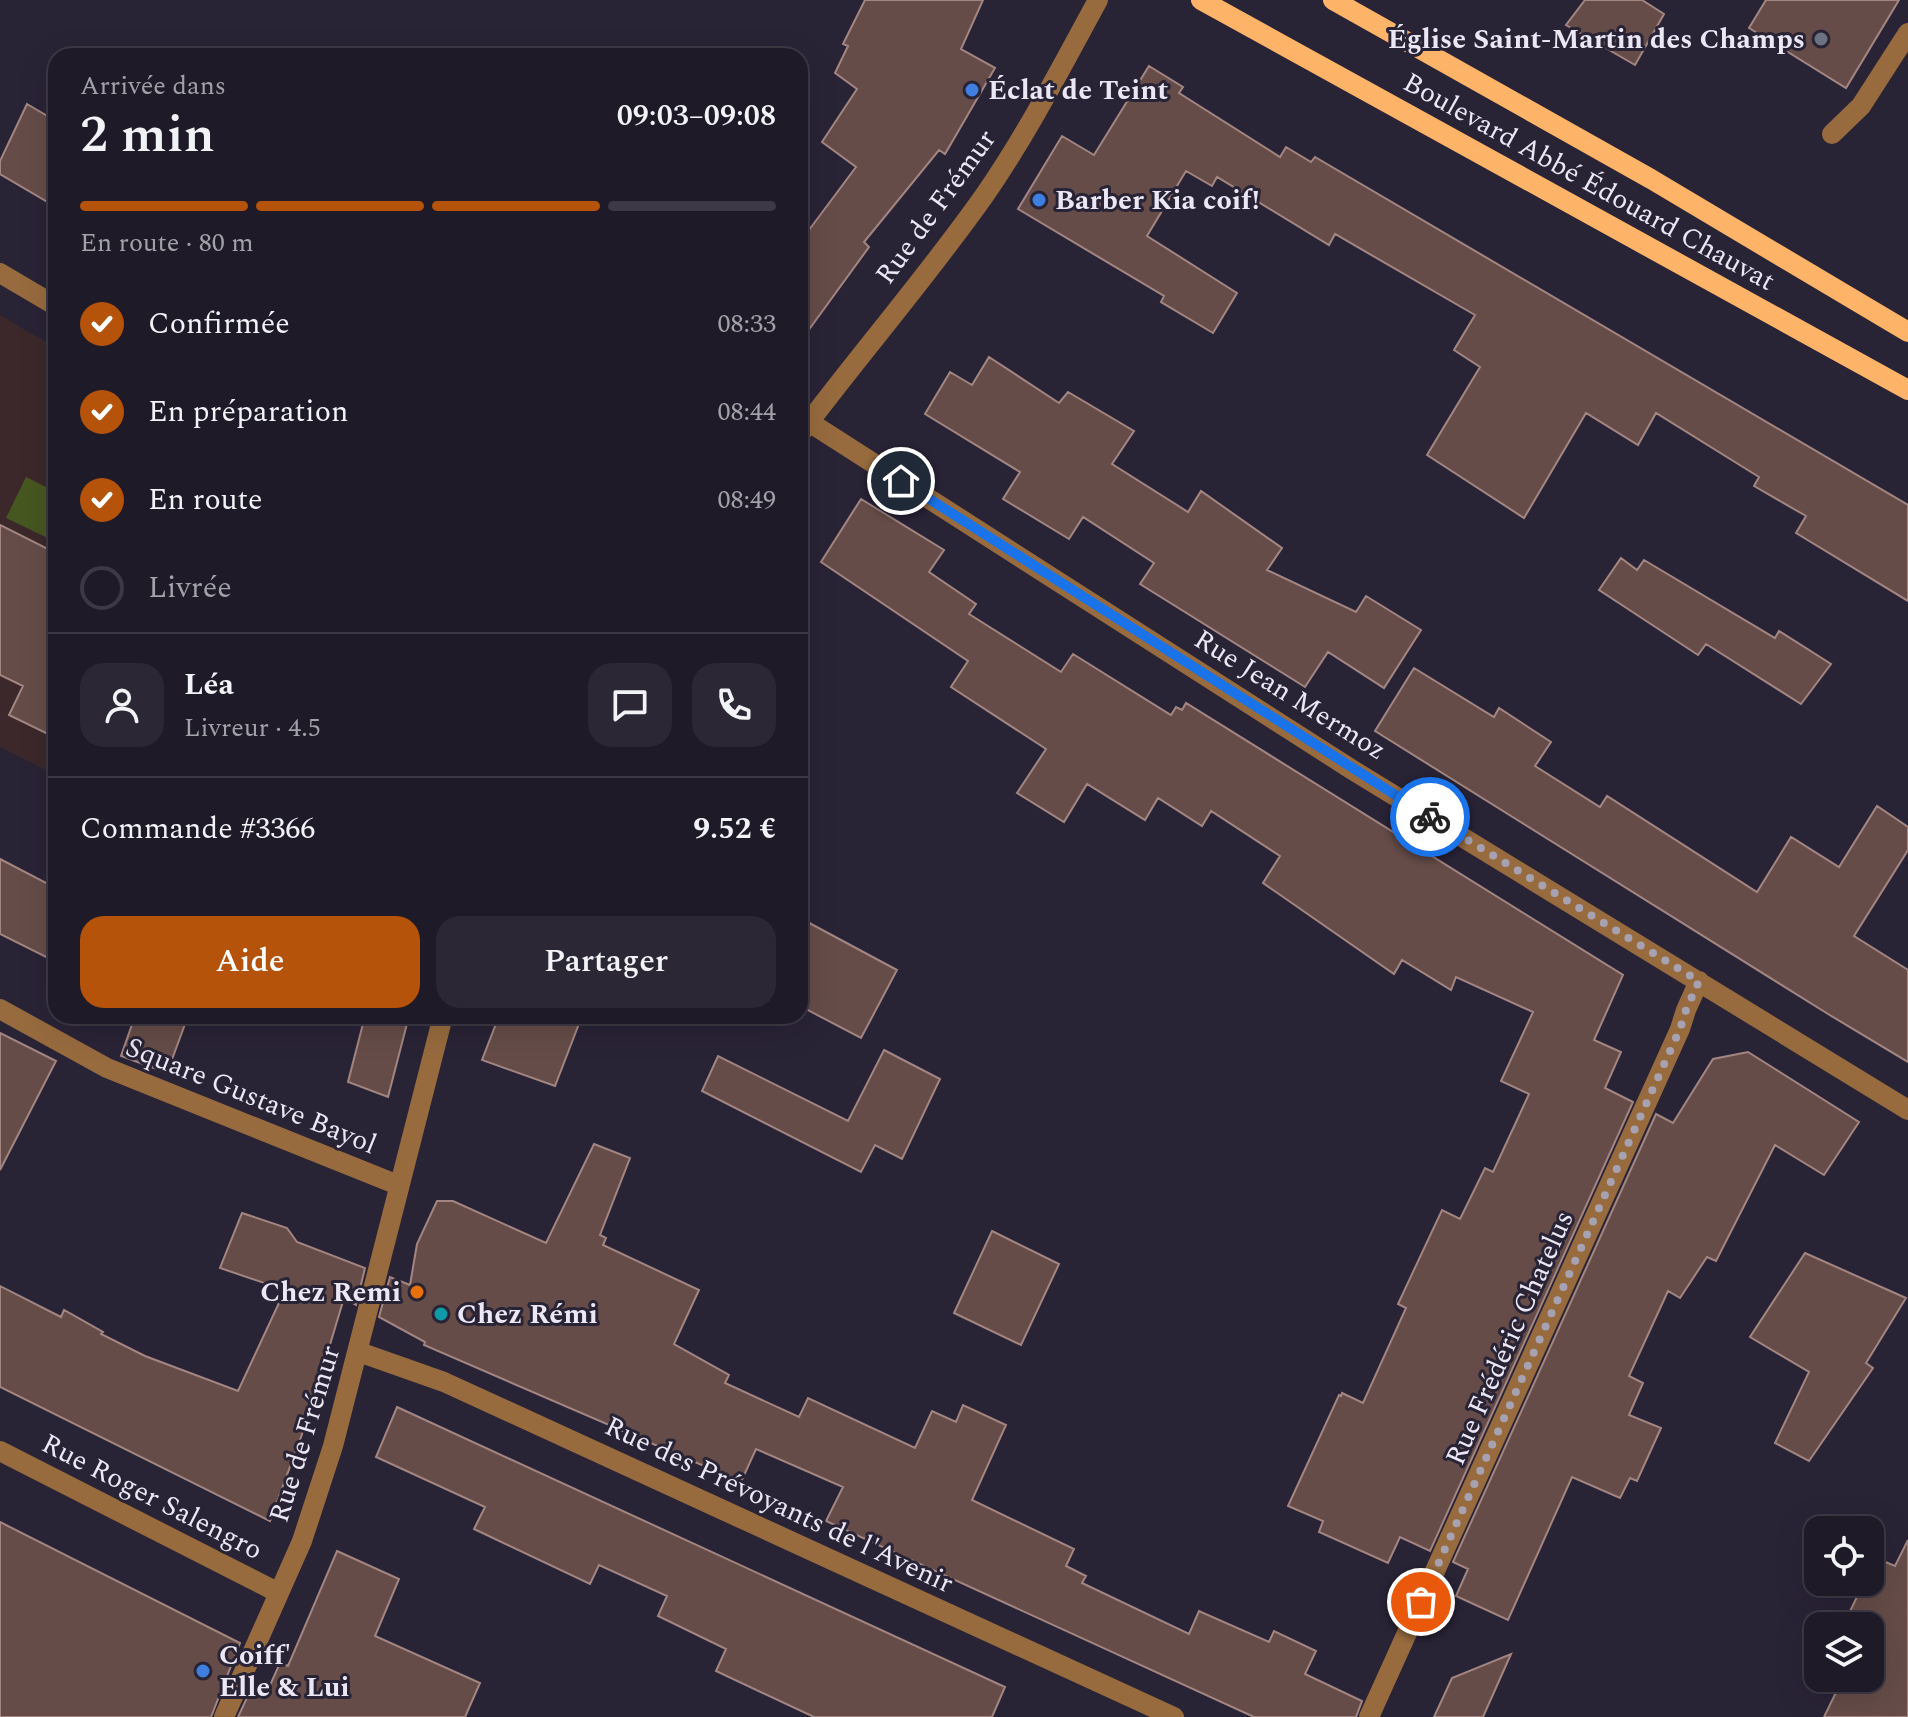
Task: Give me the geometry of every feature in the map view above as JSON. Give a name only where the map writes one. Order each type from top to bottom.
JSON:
[{"type":"main road","name":"Boulevard Abbé Édouard Chauvat","points":[[1201,0],[1908,390]]},
{"type":"main road","name":"Boulevard Abbé Édouard Chauvat","points":[[1333,0],[1651,179],[1908,332]]},
{"type":"street","name":"Rue de Frémur","points":[[808,423],[931,268],[985,194],[1025,132],[1098,0]]},
{"type":"street","points":[[1832,134],[1861,106],[1908,33]]},
{"type":"street","points":[[0,273],[48,301]]},
{"type":"street","name":"Rue Jean Mermoz","points":[[808,430],[1351,769],[1908,1110]]},
{"type":"street","name":"Rue Frédéric Chatelus","points":[[1369,1717],[1699,981]]},
{"type":"street","name":"Square Gustave Bayol","points":[[0,1009],[107,1068],[398,1185]]},
{"type":"street","name":"Rue de Frémur","points":[[224,1717],[302,1541],[333,1446],[441,1024]]},
{"type":"street","name":"Rue des Prévoyants de l'Avenir","points":[[359,1352],[444,1382],[1174,1717]]},
{"type":"street","name":"Rue Roger Salengro","points":[[0,1451],[279,1593]]},
{"type":"shaded area","points":[[0,315],[48,343],[48,771],[0,747]]},
{"type":"green space","points":[[26,477],[48,488],[48,538],[6,518]]},
{"type":"building","points":[[865,0],[983,0],[961,49],[995,68],[945,154],[939,150],[864,242],[869,247],[808,331],[808,231],[856,167],[822,142],[857,89],[835,73],[848,46],[843,44]]},
{"type":"building","points":[[1585,0],[1642,0],[1664,14],[1635,65],[1566,25]]},
{"type":"building","name":"Église Saint-Martin des Champs","points":[[1766,0],[1899,0],[1846,88],[1749,28]]},
{"type":"building","points":[[1149,66],[1183,87],[1179,93],[1280,157],[1286,147],[1311,162],[1315,157],[1908,505],[1908,601],[1796,533],[1806,516],[1754,486],[1759,477],[1656,413],[1638,445],[1586,413],[1524,518],[1427,455],[1480,367],[1454,350],[1475,315],[1335,234],[1329,245],[1217,177],[1212,186],[1186,171],[1147,236],[1237,293],[1213,333],[1161,302],[1164,296],[1018,209],[1062,136],[1094,155]]},
{"type":"building","points":[[27,104],[48,116],[48,202],[0,174],[0,161]]},
{"type":"building","points":[[989,357],[1059,403],[1068,392],[1134,431],[1112,464],[1188,512],[1201,491],[1282,548],[1267,570],[1356,612],[1366,596],[1421,630],[1384,688],[1328,652],[1305,687],[1140,584],[1154,563],[1083,517],[1069,539],[1003,499],[1020,472],[925,414],[950,372],[972,385]]},
{"type":"building","points":[[861,499],[944,550],[929,572],[976,604],[969,614],[1061,672],[1073,654],[1171,715],[1176,707],[1182,710],[1186,703],[1623,975],[1594,1040],[1621,1052],[1605,1088],[1633,1102],[1430,1551],[1400,1537],[1388,1563],[1319,1532],[1323,1521],[1288,1506],[1339,1395],[1342,1393],[1363,1403],[1406,1308],[1398,1304],[1442,1210],[1460,1219],[1485,1168],[1493,1172],[1529,1094],[1501,1081],[1533,1012],[1456,977],[1451,990],[1402,960],[1394,974],[1263,883],[1280,856],[1211,811],[1202,826],[1158,798],[1145,820],[1087,784],[1064,822],[1017,793],[1046,749],[951,687],[968,661],[821,562]]},
{"type":"building","points":[[0,525],[48,549],[48,734],[9,715],[23,686],[0,675]]},
{"type":"building","points":[[1621,558],[1637,570],[1644,560],[1775,638],[1779,631],[1831,664],[1801,704],[1706,644],[1698,655],[1599,590]]},
{"type":"building","points":[[1414,668],[1494,717],[1499,708],[1551,742],[1535,766],[1600,807],[1607,796],[1757,892],[1791,837],[1839,867],[1877,806],[1908,827],[1908,850],[1854,936],[1908,970],[1908,1062],[1375,731]]},
{"type":"building","points":[[0,859],[48,884],[48,958],[0,934]]},
{"type":"building","points":[[808,922],[897,970],[861,1038],[808,1010]]},
{"type":"building","points":[[132,1024],[185,1024],[167,1073],[121,1056]]},
{"type":"building","points":[[363,1024],[407,1024],[388,1097],[348,1082]]},
{"type":"building","points":[[496,1024],[579,1024],[555,1086],[482,1060]]},
{"type":"building","points":[[0,1033],[56,1061],[0,1170]]},
{"type":"building","points":[[884,1050],[940,1079],[902,1159],[875,1145],[861,1172],[702,1091],[718,1056],[848,1121]]},
{"type":"building","points":[[1748,1052],[1859,1122],[1824,1175],[1775,1145],[1716,1261],[1707,1257],[1680,1298],[1668,1291],[1629,1376],[1643,1383],[1629,1415],[1661,1428],[1637,1481],[1630,1478],[1620,1498],[1572,1477],[1508,1620],[1456,1596],[1468,1569],[1453,1562],[1656,1114],[1673,1123],[1713,1059]]},
{"type":"building","points":[[594,1144],[630,1158],[600,1235],[606,1238],[603,1245],[699,1290],[674,1344],[729,1375],[725,1383],[799,1417],[808,1398],[915,1448],[932,1411],[956,1422],[963,1405],[1006,1425],[972,1500],[1074,1549],[1066,1566],[1086,1576],[1082,1583],[1189,1634],[1199,1611],[1269,1642],[1274,1631],[1316,1651],[1305,1674],[1362,1701],[1356,1717],[1254,1717],[826,1521],[843,1487],[756,1449],[741,1482],[424,1345],[425,1342],[379,1317],[390,1277],[410,1285],[417,1244],[437,1201],[453,1201],[546,1243]]},
{"type":"building","points":[[242,1213],[287,1228],[297,1242],[365,1268],[356,1305],[344,1298],[308,1418],[270,1521],[0,1387],[0,1286],[61,1317],[64,1310],[103,1332],[101,1334],[145,1356],[238,1391],[285,1290],[220,1268]]},
{"type":"building","points":[[992,1231],[1059,1264],[1021,1345],[954,1313]]},
{"type":"building","points":[[1805,1253],[1906,1298],[1866,1363],[1873,1368],[1809,1461],[1775,1443],[1809,1372],[1750,1337]]},
{"type":"building","points":[[397,1407],[1005,1687],[992,1717],[814,1717],[716,1671],[726,1649],[658,1616],[667,1596],[599,1565],[590,1584],[474,1529],[485,1507],[376,1457]]},
{"type":"building","points":[[0,1522],[240,1643],[211,1717],[0,1717]]},
{"type":"building","points":[[1908,1540],[1908,1717],[1824,1717],[1836,1692],[1884,1692],[1884,1612],[1850,1612],[1857,1596],[1884,1596],[1884,1561],[1895,1566]]},
{"type":"building","points":[[337,1551],[399,1579],[375,1636],[480,1683],[465,1717],[238,1717],[252,1687],[267,1692],[280,1663],[288,1666]]},
{"type":"building","points":[[1511,1654],[1483,1717],[1434,1717],[1452,1678]]},
{"type":"way so far","points":[[1421,1602],[1699,981],[1430,817]]},
{"type":"place","name":"Église Saint-Martin des Champs","points":[[1821,39]]},
{"type":"place","name":"Éclat de Teint","points":[[972,90]]},
{"type":"place","name":"Barber Kia coif!","points":[[1039,200]]},
{"type":"place","name":"Chez Remi","points":[[417,1292]]},
{"type":"place","name":"Chez Rémi","points":[[441,1314]]},
{"type":"place","name":"Coiff' Elle & Lui","points":[[203,1671]]},
{"type":"route","points":[[901,481],[1430,817]]}]
